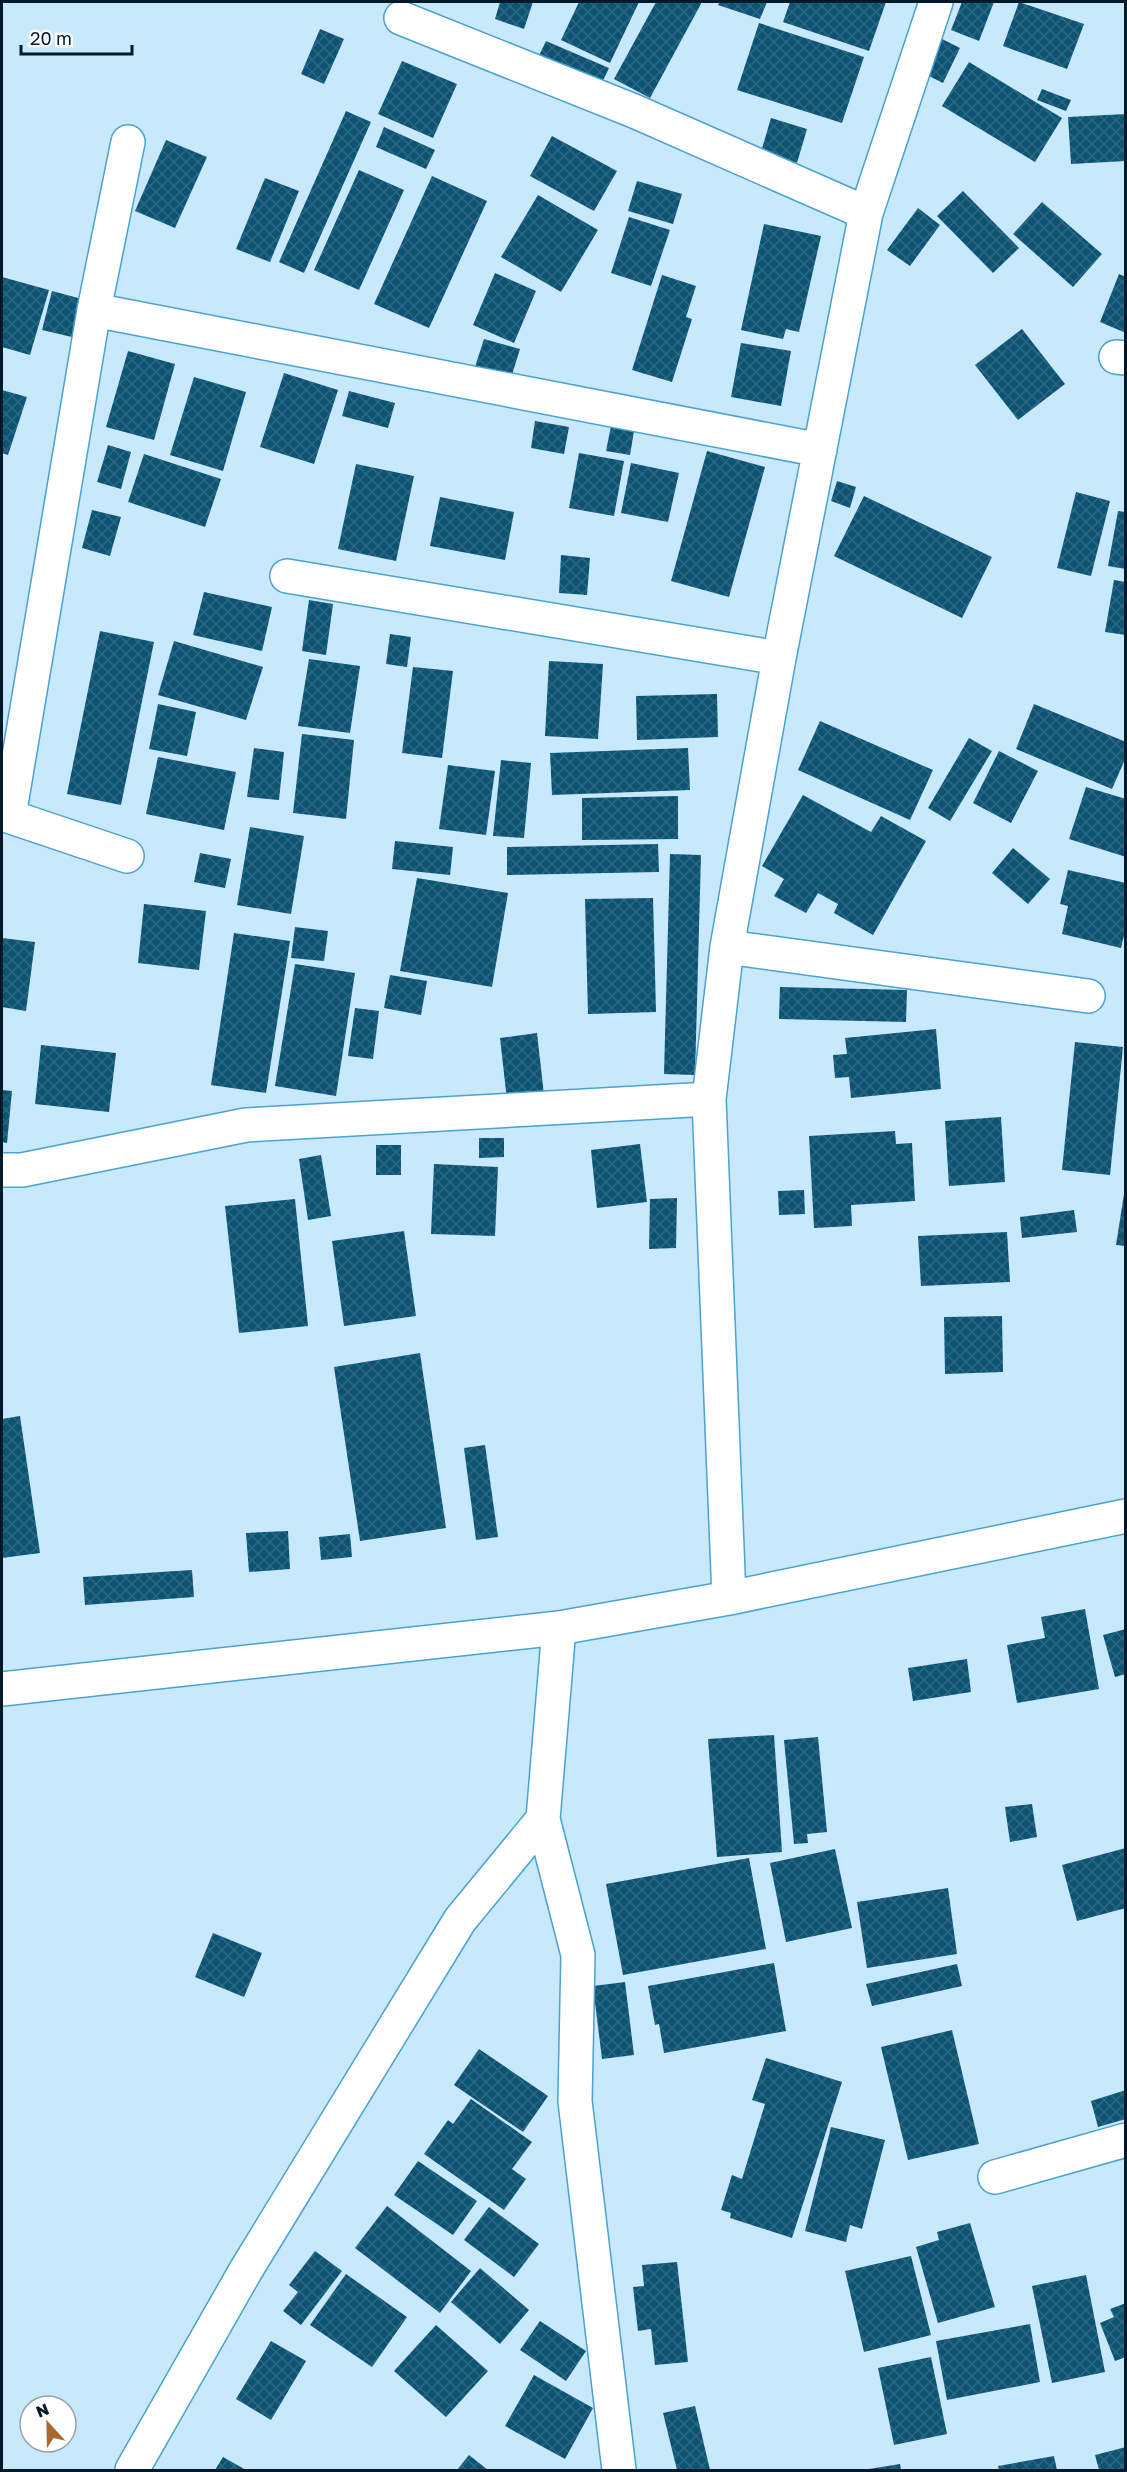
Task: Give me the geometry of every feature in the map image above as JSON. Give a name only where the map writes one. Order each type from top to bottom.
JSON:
[{"type":"street","points":[[729,1598],[709,1099],[727,947],[779,658],[866,213],[936,2]]},
{"type":"street","points":[[401,18],[634,111],[866,213]]},
{"type":"street","points":[[127,856],[5,815],[94,310],[128,142]]},
{"type":"street","points":[[94,310],[820,450]]},
{"type":"street","points":[[287,576],[779,658]]},
{"type":"street","points":[[727,947],[1088,996]]},
{"type":"street","points":[[2,1170],[22,1170],[246,1125],[709,1099]]},
{"type":"street","points":[[2,1689],[559,1628],[729,1598],[1125,1516]]},
{"type":"street","points":[[559,1628],[543,1819],[578,1955],[575,2101],[619,2470]]},
{"type":"street","points":[[132,2470],[246,2270],[459,1920],[543,1819]]},
{"type":"street","points":[[995,2177],[1125,2140]]},
{"type":"building","points":[[500,2],[533,2],[524,29],[495,19]]},
{"type":"building","points":[[579,2],[639,2],[610,63],[561,40]]},
{"type":"building","points":[[656,2],[702,2],[650,98],[614,79]]},
{"type":"building","points":[[720,2],[767,2],[760,19],[718,5]]},
{"type":"building","points":[[790,2],[886,2],[869,51],[783,22]]},
{"type":"building","points":[[962,2],[994,2],[979,41],[951,30]]},
{"type":"building","points":[[1019,2],[1084,24],[1067,69],[1003,46]]},
{"type":"building","points":[[759,23],[864,57],[842,123],[737,90]]},
{"type":"building","points":[[320,29],[344,39],[324,84],[301,74]]},
{"type":"building","points":[[938,37],[960,48],[943,83],[921,72]]},
{"type":"building","points":[[546,41],[609,68],[599,89],[536,62]]},
{"type":"building","points":[[402,61],[457,84],[433,138],[378,114]]},
{"type":"building","points":[[969,62],[1062,118],[1035,162],[942,106]]},
{"type":"building","points":[[1042,89],[1071,100],[1066,111],[1037,100]]},
{"type":"building","points":[[346,111],[371,122],[304,273],[279,262]]},
{"type":"building","points":[[1126,114],[1126,161],[1071,164],[1068,117]]},
{"type":"building","points":[[771,118],[807,129],[797,163],[761,152]]},
{"type":"building","points":[[384,127],[435,150],[426,169],[376,147]]},
{"type":"building","points":[[552,136],[617,171],[594,211],[530,176]]},
{"type":"building","points":[[166,140],[207,157],[175,228],[135,211]]},
{"type":"building","points":[[359,170],[404,190],[359,290],[314,270]]},
{"type":"building","points":[[432,176],[487,201],[429,328],[374,304]]},
{"type":"building","points":[[265,178],[299,191],[270,262],[236,249]]},
{"type":"building","points":[[637,181],[682,194],[673,224],[628,211]]},
{"type":"building","points":[[963,191],[1019,248],[993,273],[937,216]]},
{"type":"building","points":[[538,195],[598,230],[561,292],[501,257]]},
{"type":"building","points":[[1042,202],[1102,254],[1073,287],[1013,234]]},
{"type":"building","points":[[918,208],[940,225],[910,266],[887,250]]},
{"type":"building","points":[[629,217],[670,230],[651,286],[611,273]]},
{"type":"building","points":[[764,224],[821,236],[799,332],[786,329],[783,339],[741,330]]},
{"type":"building","points":[[495,273],[536,291],[514,343],[473,325]]},
{"type":"building","points":[[1119,274],[1126,277],[1126,333],[1100,322]]},
{"type":"building","points":[[662,275],[696,286],[686,317],[692,319],[672,382],[632,370]]},
{"type":"building","points":[[2,277],[49,290],[30,355],[2,347]]},
{"type":"building","points":[[52,291],[82,299],[72,337],[42,330]]},
{"type":"building","points":[[1022,329],[1065,384],[1018,420],[975,365]]},
{"type":"building","points":[[484,339],[520,349],[510,381],[474,370]]},
{"type":"building","points":[[741,343],[791,351],[781,406],[731,397]]},
{"type":"building","points":[[128,351],[175,364],[154,440],[106,427]]},
{"type":"building","points":[[284,373],[338,390],[314,464],[260,447]]},
{"type":"building","points":[[194,377],[246,392],[223,471],[170,455]]},
{"type":"building","points":[[2,390],[27,397],[8,455],[2,453]]},
{"type":"building","points":[[349,391],[395,403],[388,428],[342,416]]},
{"type":"building","points":[[535,421],[569,427],[564,454],[531,448]]},
{"type":"building","points":[[612,421],[635,425],[630,455],[606,451]]},
{"type":"building","points":[[108,445],[131,452],[121,489],[97,482]]},
{"type":"building","points":[[707,451],[765,467],[729,597],[671,581]]},
{"type":"building","points":[[579,453],[624,461],[614,516],[569,508]]},
{"type":"building","points":[[144,454],[221,479],[205,527],[128,502]]},
{"type":"building","points":[[631,463],[679,473],[668,522],[621,513]]},
{"type":"building","points":[[356,464],[414,476],[396,561],[338,549]]},
{"type":"building","points":[[837,481],[856,487],[850,508],[831,501]]},
{"type":"building","points":[[1076,492],[1110,501],[1091,576],[1057,568]]},
{"type":"building","points":[[864,496],[992,557],[962,618],[834,556]]},
{"type":"building","points":[[440,497],[514,512],[505,560],[430,546]]},
{"type":"building","points":[[92,510],[121,517],[110,556],[82,548]]},
{"type":"building","points":[[1118,511],[1126,512],[1126,569],[1108,566]]},
{"type":"building","points":[[561,555],[590,558],[587,595],[559,593]]},
{"type":"building","points":[[1114,580],[1126,582],[1126,635],[1105,632]]},
{"type":"building","points":[[204,592],[272,607],[262,651],[193,635]]},
{"type":"building","points":[[309,600],[333,604],[326,655],[302,651]]},
{"type":"building","points":[[100,631],[154,642],[121,805],[67,794]]},
{"type":"building","points":[[390,634],[411,637],[407,667],[386,664]]},
{"type":"building","points":[[174,641],[263,667],[246,720],[158,695]]},
{"type":"building","points":[[309,659],[360,666],[350,733],[298,726]]},
{"type":"building","points":[[549,661],[603,664],[598,739],[545,736]]},
{"type":"building","points":[[413,667],[453,671],[442,758],[402,753]]},
{"type":"building","points":[[717,694],[718,737],[637,740],[636,696]]},
{"type":"building","points":[[158,704],[196,712],[187,756],[149,749]]},
{"type":"building","points":[[1034,704],[1126,742],[1126,757],[1112,789],[1016,749]]},
{"type":"building","points":[[820,721],[933,770],[910,820],[798,770]]},
{"type":"building","points":[[302,734],[354,740],[346,819],[293,813]]},
{"type":"building","points":[[969,738],[992,751],[950,821],[928,808]]},
{"type":"building","points":[[254,748],[284,752],[279,800],[247,797]]},
{"type":"building","points":[[688,748],[690,790],[552,795],[550,753]]},
{"type":"building","points":[[999,751],[1038,771],[1011,823],[973,803]]},
{"type":"building","points":[[158,757],[236,772],[224,830],[146,814]]},
{"type":"building","points":[[501,760],[531,763],[524,838],[493,836]]},
{"type":"building","points":[[448,765],[495,771],[486,835],[439,829]]},
{"type":"building","points":[[1086,787],[1126,799],[1126,857],[1069,839]]},
{"type":"building","points":[[803,795],[871,832],[881,816],[926,841],[873,935],[834,913],[838,904],[818,893],[806,913],[774,896],[784,879],[762,866]]},
{"type":"building","points":[[678,796],[678,839],[582,840],[582,798]]},
{"type":"building","points":[[250,827],[304,836],[291,914],[237,905]]},
{"type":"building","points":[[395,841],[453,847],[450,875],[392,869]]},
{"type":"building","points":[[658,844],[659,872],[507,875],[507,847]]},
{"type":"building","points":[[1013,848],[1050,879],[1028,904],[992,873]]},
{"type":"building","points":[[200,853],[231,859],[225,888],[194,882]]},
{"type":"building","points":[[670,854],[701,855],[695,1075],[664,1074]]},
{"type":"building","points":[[1068,870],[1126,883],[1126,927],[1121,948],[1062,934],[1068,906],[1060,904]]},
{"type":"building","points":[[417,878],[508,893],[492,987],[400,971]]},
{"type":"building","points":[[653,898],[656,1012],[588,1014],[585,899]]},
{"type":"building","points":[[144,904],[206,911],[199,970],[138,963]]},
{"type":"building","points":[[295,927],[328,931],[324,961],[291,958]]},
{"type":"building","points":[[234,933],[290,941],[266,1093],[211,1085]]},
{"type":"building","points":[[2,938],[35,942],[26,1011],[2,1007]]},
{"type":"building","points":[[295,964],[355,973],[336,1096],[275,1086]]},
{"type":"building","points":[[390,975],[427,981],[421,1015],[384,1008]]},
{"type":"building","points":[[780,987],[907,990],[906,1022],[779,1019]]},
{"type":"building","points":[[355,1008],[379,1011],[373,1059],[348,1056]]},
{"type":"building","points":[[936,1029],[941,1089],[851,1098],[849,1077],[835,1078],[833,1055],[847,1054],[845,1038]]},
{"type":"building","points":[[537,1033],[544,1095],[507,1100],[500,1038]]},
{"type":"building","points":[[1075,1042],[1123,1047],[1110,1175],[1062,1170]]},
{"type":"building","points":[[41,1045],[116,1053],[109,1112],[35,1104]]},
{"type":"building","points":[[2,1090],[12,1091],[7,1143],[2,1142]]},
{"type":"building","points":[[1001,1117],[1005,1182],[949,1186],[945,1121]]},
{"type":"building","points":[[895,1131],[896,1144],[912,1143],[915,1201],[851,1205],[852,1226],[814,1228],[809,1136]]},
{"type":"building","points":[[479,1138],[504,1138],[504,1157],[479,1158]]},
{"type":"building","points":[[640,1144],[647,1202],[597,1208],[591,1150]]},
{"type":"building","points":[[376,1145],[401,1145],[401,1175],[376,1175]]},
{"type":"building","points":[[321,1155],[331,1216],[308,1220],[299,1159]]},
{"type":"building","points":[[434,1164],[498,1167],[495,1236],[431,1234]]},
{"type":"building","points":[[804,1190],[805,1214],[779,1215],[778,1191]]},
{"type":"building","points":[[1124,1194],[1126,1194],[1126,1246],[1116,1245]]},
{"type":"building","points":[[677,1198],[676,1248],[649,1249],[650,1199]]},
{"type":"building","points":[[295,1199],[308,1326],[239,1333],[225,1206]]},
{"type":"building","points":[[1074,1210],[1077,1232],[1022,1238],[1020,1217]]},
{"type":"building","points":[[404,1231],[416,1316],[344,1326],[332,1241]]},
{"type":"building","points":[[1007,1232],[1010,1282],[921,1286],[918,1236]]},
{"type":"building","points":[[1002,1316],[1003,1372],[945,1374],[944,1317]]},
{"type":"building","points":[[420,1353],[446,1528],[360,1541],[334,1367]]},
{"type":"building","points":[[20,1416],[40,1553],[2,1558],[2,1419]]},
{"type":"building","points":[[485,1445],[498,1537],[476,1540],[464,1448]]},
{"type":"building","points":[[288,1531],[290,1569],[249,1572],[246,1533]]},
{"type":"building","points":[[350,1534],[352,1557],[321,1560],[319,1537]]},
{"type":"building","points":[[192,1570],[194,1597],[85,1605],[83,1577]]},
{"type":"building","points":[[1085,1609],[1099,1689],[1017,1703],[1007,1645],[1045,1638],[1041,1617]]},
{"type":"building","points":[[1126,1629],[1126,1674],[1115,1677],[1103,1635]]},
{"type":"building","points":[[967,1659],[971,1692],[913,1701],[908,1668]]},
{"type":"building","points":[[774,1735],[782,1852],[717,1857],[708,1739]]},
{"type":"building","points":[[818,1737],[827,1832],[807,1834],[808,1843],[794,1844],[784,1740]]},
{"type":"building","points":[[1032,1804],[1037,1837],[1010,1842],[1005,1807]]},
{"type":"building","points":[[1126,1848],[1126,1908],[1077,1921],[1062,1865]]},
{"type":"building","points":[[835,1849],[852,1928],[786,1942],[770,1863]]},
{"type":"building","points":[[749,1858],[766,1949],[623,1975],[606,1884]]},
{"type":"building","points":[[948,1888],[957,1954],[867,1968],[857,1902]]},
{"type":"building","points":[[213,1933],[262,1953],[244,1997],[195,1977]]},
{"type":"building","points":[[774,1963],[786,2031],[664,2053],[659,2024],[655,2025],[648,1986]]},
{"type":"building","points":[[957,1964],[962,1986],[872,2006],[866,1984]]},
{"type":"building","points":[[625,1982],[634,2055],[602,2059],[593,1986]]},
{"type":"building","points":[[952,2030],[979,2144],[908,2160],[881,2047]]},
{"type":"building","points":[[479,2049],[548,2096],[523,2132],[454,2085]]},
{"type":"building","points":[[766,2058],[842,2082],[792,2238],[730,2218],[731,2213],[721,2210],[732,2175],[742,2179],[765,2104],[752,2100]]},
{"type":"building","points":[[1126,2090],[1126,2119],[1098,2127],[1091,2101]]},
{"type":"building","points":[[471,2099],[532,2142],[512,2169],[526,2179],[504,2210],[424,2154],[448,2120],[453,2124]]},
{"type":"building","points":[[831,2127],[885,2140],[862,2229],[850,2225],[846,2242],[805,2231]]},
{"type":"building","points":[[418,2161],[477,2201],[453,2235],[394,2195]]},
{"type":"building","points":[[387,2206],[471,2271],[440,2313],[355,2248]]},
{"type":"building","points":[[489,2207],[539,2244],[514,2277],[464,2240]]},
{"type":"building","points":[[970,2223],[995,2307],[938,2323],[916,2247],[939,2240],[937,2232]]},
{"type":"building","points":[[315,2251],[342,2271],[301,2325],[283,2311],[298,2292],[289,2285]]},
{"type":"building","points":[[911,2256],[931,2335],[864,2352],[845,2271]]},
{"type":"building","points":[[677,2262],[688,2362],[655,2365],[651,2329],[638,2331],[633,2287],[644,2286],[642,2265]]},
{"type":"building","points":[[480,2268],[529,2310],[500,2344],[451,2302]]},
{"type":"building","points":[[346,2274],[407,2317],[372,2367],[310,2325]]},
{"type":"building","points":[[1086,2275],[1105,2372],[1052,2383],[1032,2286]]},
{"type":"building","points":[[1126,2303],[1126,2357],[1115,2361],[1100,2323],[1114,2317],[1110,2309]]},
{"type":"building","points":[[540,2321],[586,2351],[566,2381],[520,2350]]},
{"type":"building","points":[[1030,2324],[1040,2382],[947,2400],[936,2341]]},
{"type":"building","points":[[436,2325],[488,2371],[446,2417],[394,2371]]},
{"type":"building","points":[[271,2341],[306,2361],[271,2420],[236,2399]]},
{"type":"building","points":[[931,2357],[947,2434],[894,2445],[878,2368]]},
{"type":"building","points":[[534,2375],[593,2408],[565,2459],[505,2426]]},
{"type":"building","points":[[695,2406],[710,2470],[677,2470],[663,2413]]},
{"type":"building","points":[[1126,2447],[1126,2470],[1099,2470],[1095,2455]]},
{"type":"building","points":[[469,2455],[488,2470],[457,2470]]},
{"type":"building","points":[[1054,2456],[1057,2470],[999,2470],[998,2466]]},
{"type":"building","points":[[223,2457],[246,2470],[215,2470]]},
{"type":"building","points":[[900,2464],[901,2470],[869,2470],[869,2469]]}]
